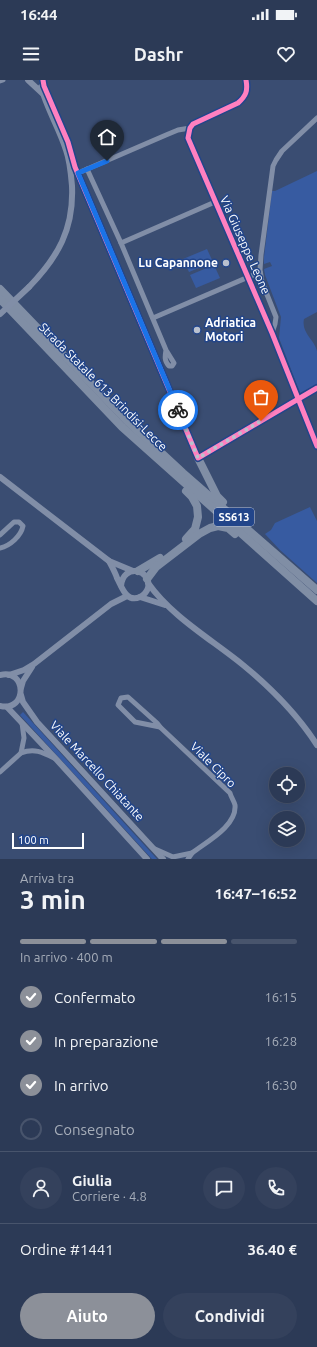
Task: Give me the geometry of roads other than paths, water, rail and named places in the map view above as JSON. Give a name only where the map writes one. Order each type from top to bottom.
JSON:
[{"type":"highway","name":"Strada Statale 613 Brindisi-Lecce","points":[[0,289],[127,421],[183,473],[317,590]]},
{"type":"highway","name":"Strada Statale 613 Brindisi-Lecce","points":[[0,299],[122,426],[317,601]]},
{"type":"highway","points":[[136,571],[150,564],[185,540],[195,529],[198,517],[197,506],[192,497],[160,467],[150,452]]},
{"type":"highway","points":[[198,458],[217,496],[264,540],[268,548]]},
{"type":"highway","points":[[148,581],[156,567],[199,534],[210,528],[218,526],[228,528],[273,568],[288,576]]},
{"type":"street","points":[[0,314],[29,287],[52,261],[64,237],[71,209],[72,194],[69,163],[66,150],[43,95],[40,90],[28,80]]},
{"type":"street","points":[[40,80],[43,95]]},
{"type":"street","points":[[43,80],[44,86],[68,142],[78,173],[198,458],[317,388]]},
{"type":"street","points":[[78,173],[178,130],[190,128],[193,124],[238,103],[243,98],[247,90],[246,80]]},
{"type":"street","points":[[272,333],[276,317],[262,282],[260,272],[273,166],[282,151],[317,118]]},
{"type":"street","name":"Via Giuseppe Leone","points":[[190,128],[188,138],[272,333],[317,446]]},
{"type":"street","points":[[87,169],[121,243],[166,350]]},
{"type":"street","points":[[121,243],[215,202]]},
{"type":"street","points":[[153,318],[260,272]]},
{"type":"street","points":[[0,477],[109,561],[142,573],[165,605],[259,679],[295,715],[317,746]]},
{"type":"street","points":[[0,535],[14,522],[19,522],[23,526],[22,532],[7,547],[0,548]]},
{"type":"street","points":[[109,561],[121,588],[127,596],[131,598],[140,597],[165,605]]},
{"type":"street","points":[[111,604],[121,588],[123,577],[126,574],[136,571]]},
{"type":"street","points":[[140,597],[146,592],[148,581]]},
{"type":"street","points":[[3,674],[24,670],[34,664],[111,604],[127,596]]},
{"type":"street","points":[[0,706],[7,707],[16,703],[21,692],[23,681],[34,664]]},
{"type":"street","name":"Viale Marcello Chiatante","points":[[3,674],[17,680],[23,702],[37,722],[163,859]]},
{"type":"street","name":"Viale Cipro","points":[[160,727],[135,722],[118,705],[121,698],[128,698],[160,727],[230,793],[235,805],[233,818],[227,827],[192,853],[188,859]]},
{"type":"street","name":"Viale Marcello Chiatante","points":[[7,707],[147,859]]},
{"type":"street","points":[[21,753],[24,738],[22,722]]},
{"type":"street","points":[[0,772],[21,753],[28,750],[41,751],[56,759]]},
{"type":"street","name":"Viale Cipro","points":[[151,846],[166,855],[173,857],[192,853]]},
{"type":"street","points":[[139,850],[143,859]]},
{"type":"place","name":"Lu Capannone","points":[[226,263]]},
{"type":"place","name":"Adriatica Motori","points":[[197,330]]}]
